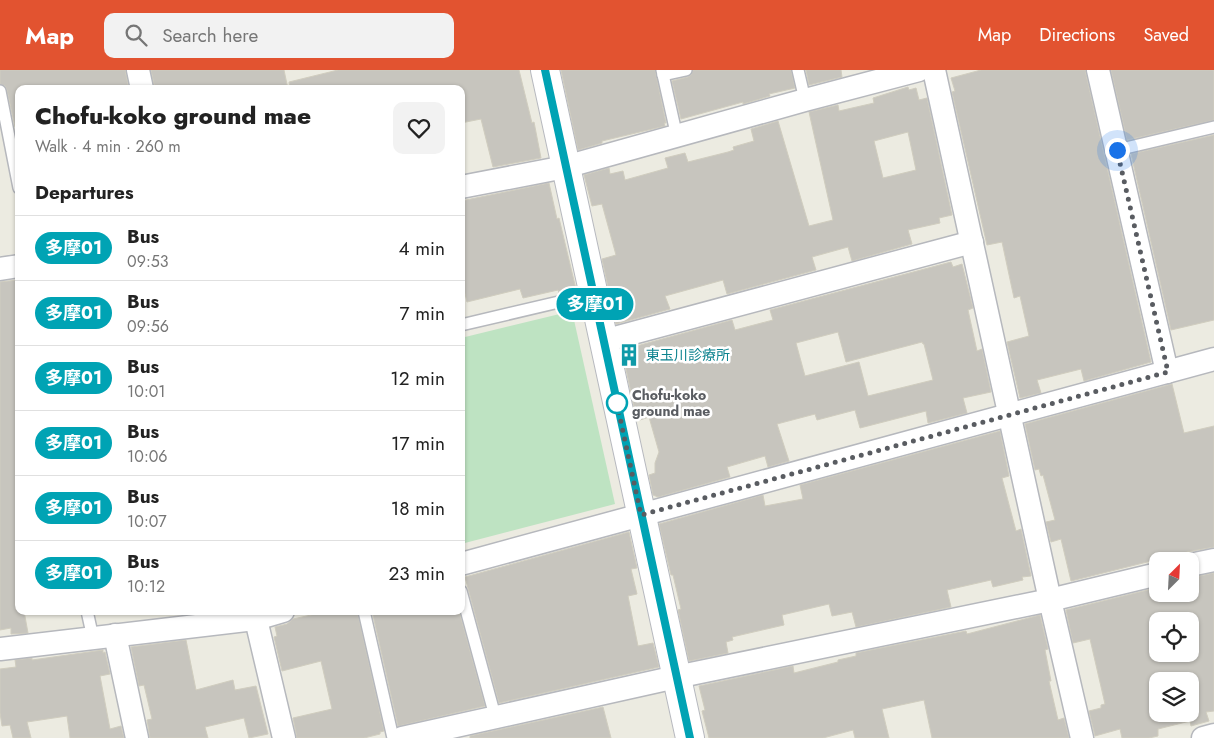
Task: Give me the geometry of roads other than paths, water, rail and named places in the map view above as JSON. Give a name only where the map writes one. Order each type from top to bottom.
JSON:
[{"type":"street","points":[[138,70],[141,85]]},
{"type":"street","points":[[545,70],[690,738]]},
{"type":"street","points":[[465,186],[565,167],[678,137],[804,100],[920,70]]},
{"type":"street","points":[[934,70],[1082,738]]},
{"type":"street","points":[[1098,70],[1168,372]]},
{"type":"street","points":[[603,342],[972,242]]},
{"type":"street","points":[[0,269],[15,267]]},
{"type":"street","points":[[465,563],[1214,359]]},
{"type":"street","points":[[1199,564],[1214,560]]},
{"type":"street","points":[[402,738],[676,677],[1050,600],[1149,576]]},
{"type":"street","points":[[0,649],[255,615],[284,738]]},
{"type":"street","points":[[115,635],[137,738]]},
{"type":"lane","points":[[678,137],[662,73],[686,70]]},
{"type":"lane","points":[[798,70],[804,100]]},
{"type":"lane","points":[[0,91],[15,168]]},
{"type":"lane","points":[[1117,150],[1214,127]]},
{"type":"lane","points":[[465,325],[593,294]]},
{"type":"lane","points":[[465,606],[495,716]]},
{"type":"lane","points":[[89,615],[92,638]]},
{"type":"lane","points":[[365,615],[393,738]]},
{"type":"place","name":"東玉川診療所","points":[[629,355]]},
{"type":"place","name":"Chofu-koko ground mae","points":[[617,403]]}]
